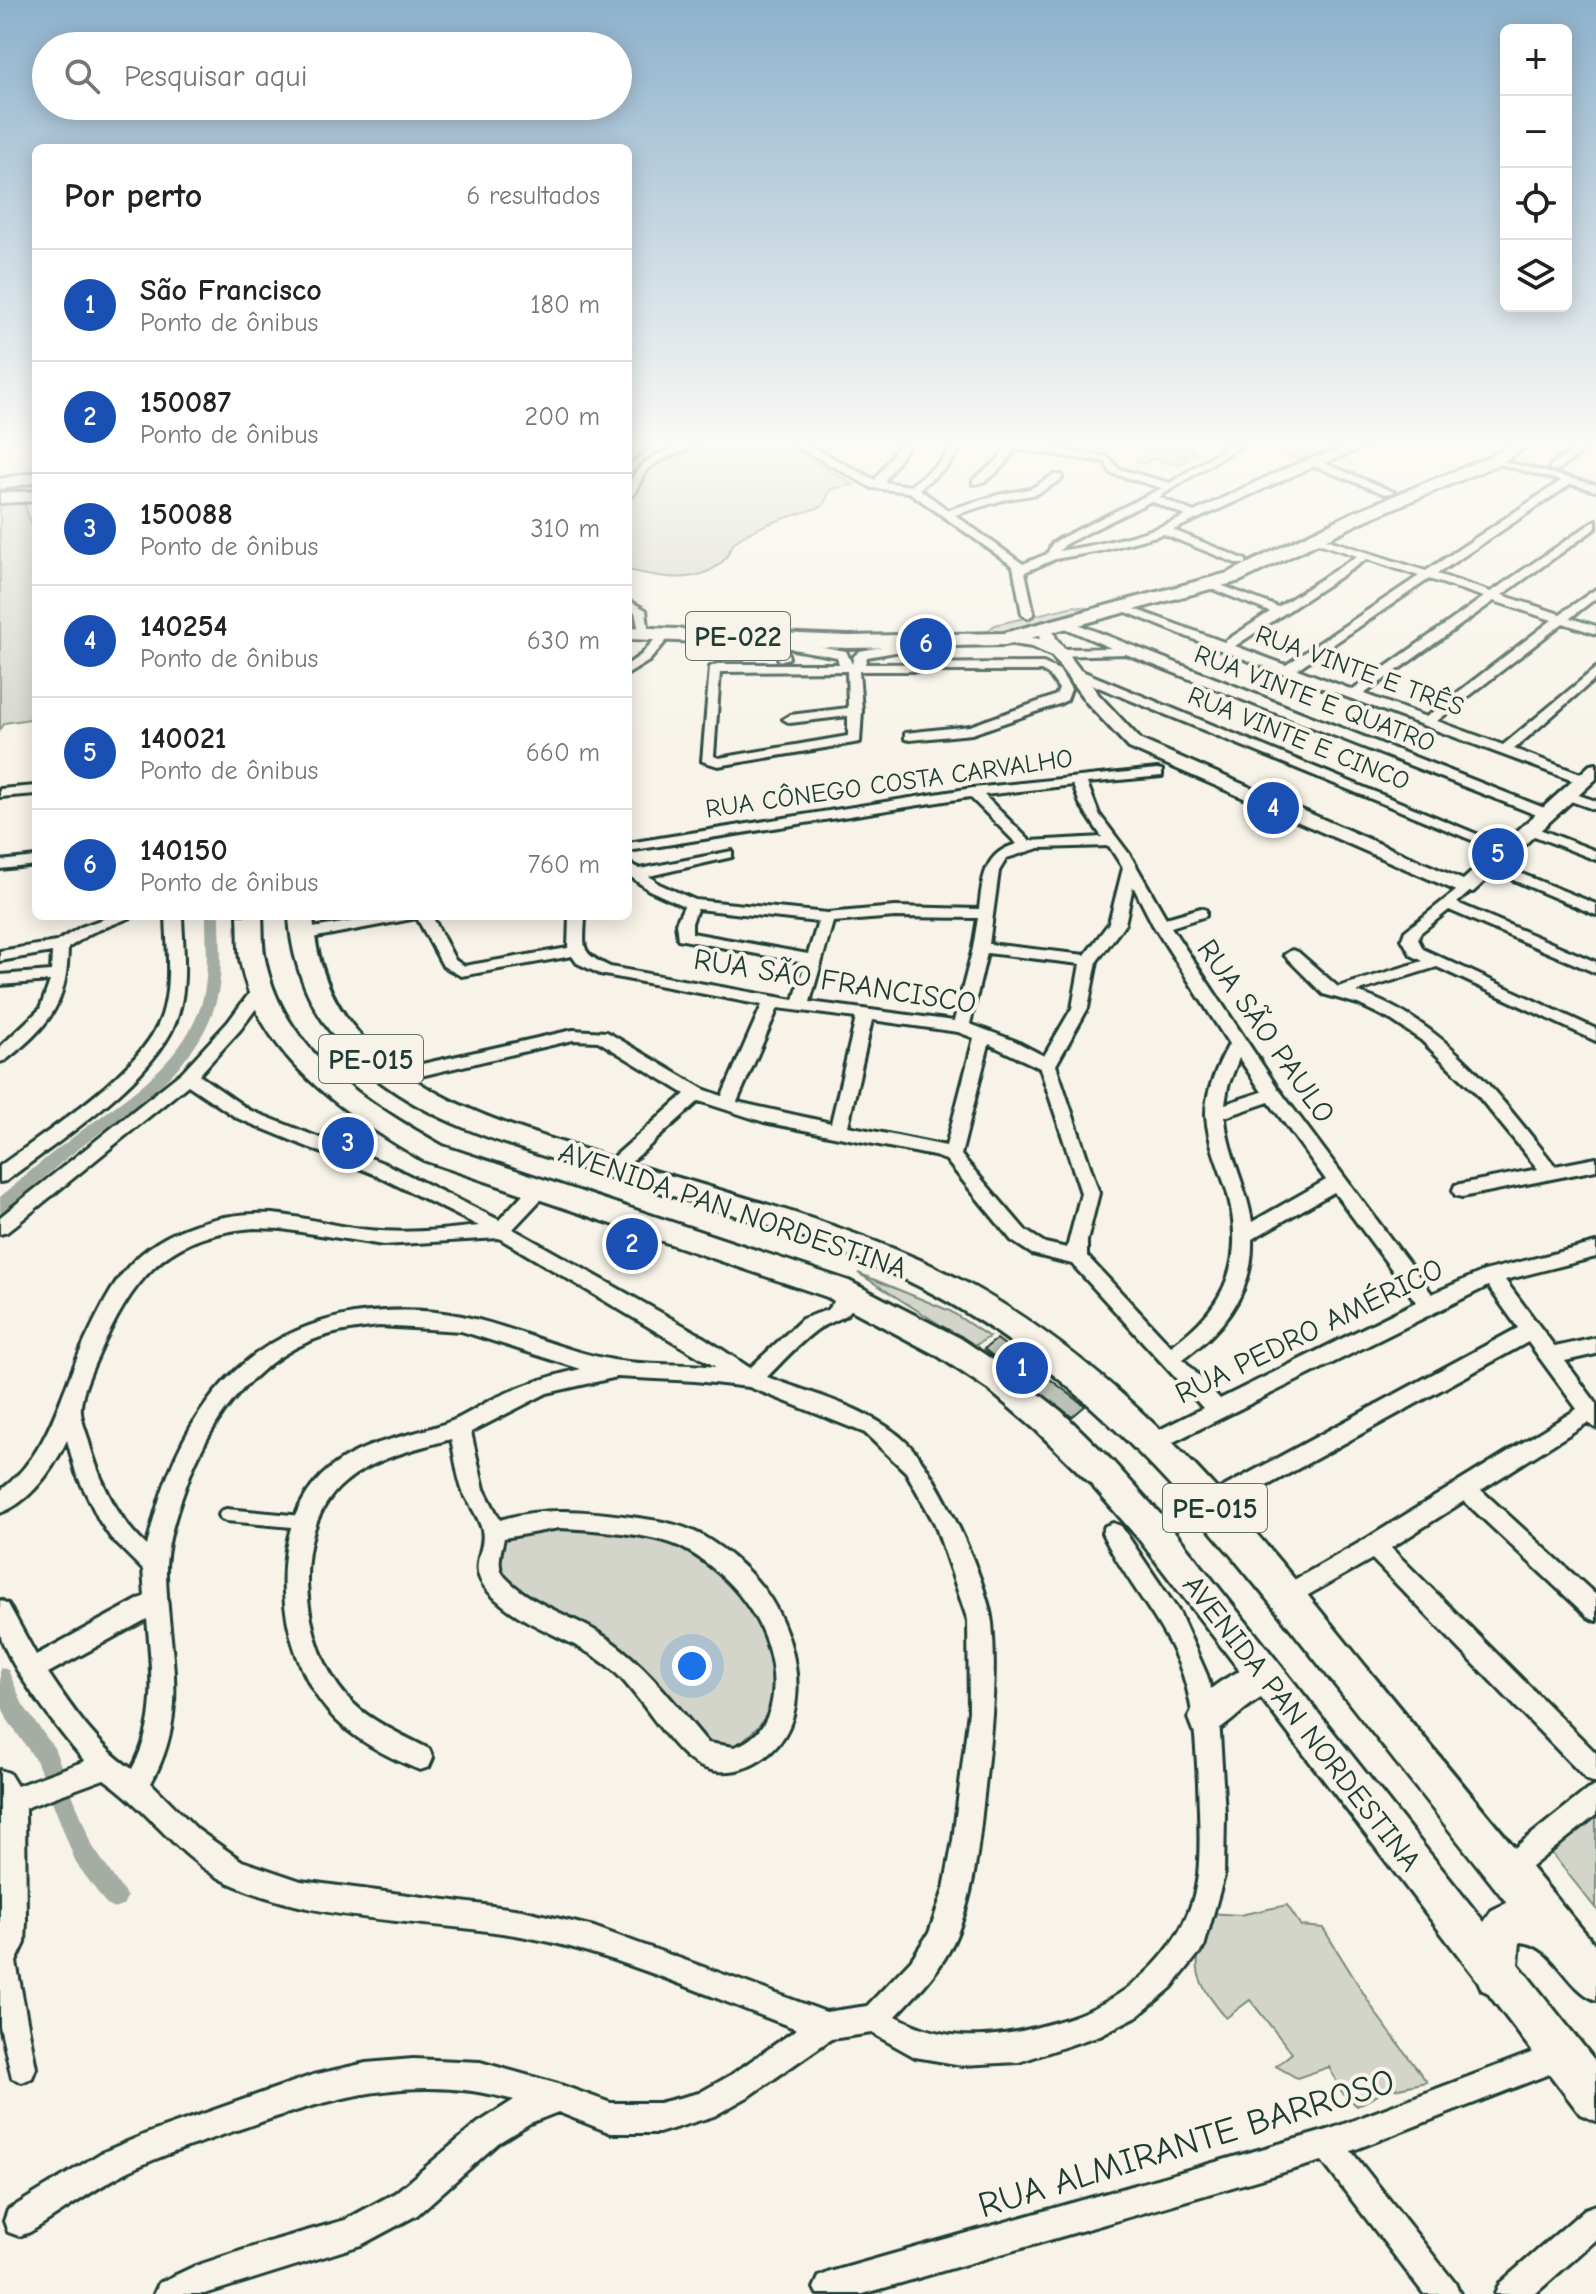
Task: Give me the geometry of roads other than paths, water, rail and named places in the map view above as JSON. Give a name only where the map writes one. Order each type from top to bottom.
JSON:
[{"type":"highway","name":"PE-022","points":[[817,648],[936,641],[1082,609],[1166,586],[1242,562],[1263,552]]},
{"type":"highway","name":"PE-022","points":[[646,634],[781,653],[1008,623],[1045,630],[1067,624],[1082,609],[1120,607],[1211,585],[1283,552]]},
{"type":"highway","name":"AVENIDA PAN NORDESTINA","points":[[250,920],[250,948],[260,991],[278,1025],[296,1050],[354,1106],[433,1153],[838,1289],[949,1347],[1000,1381],[1049,1421],[1101,1472],[1150,1527],[1560,2056],[1596,2098]]},
{"type":"highway","name":"AVENIDA PAN NORDESTINA","points":[[301,925],[307,966],[324,1006],[356,1046],[391,1077],[481,1124],[861,1248],[956,1291],[1062,1360],[1093,1384],[1155,1442],[1213,1504],[1596,1979]]},
{"type":"highway","points":[[596,1208],[617,1192],[612,1169]]},
{"type":"highway","points":[[638,1222],[642,1201],[672,1188]]},
{"type":"highway","points":[[1207,1718],[1226,1697],[1242,1686],[1267,1678]]},
{"type":"highway","points":[[1497,1975],[1497,1937],[1505,1925],[1520,1920],[1533,1921],[1560,1936]]},
{"type":"main road","points":[[1008,623],[1035,643],[1060,653]]},
{"type":"main road","points":[[1045,630],[1093,699],[1135,744],[1466,888],[1590,775]]},
{"type":"street","points":[[1002,552],[1014,560],[1020,570],[1008,623]]},
{"type":"street","points":[[1052,556],[1054,552]]},
{"type":"street","points":[[1020,570],[1052,556],[1076,552]]},
{"type":"street","points":[[1218,552],[1242,562]]},
{"type":"street","points":[[1353,552],[1596,630]]},
{"type":"street","points":[[1286,670],[1463,552]]},
{"type":"street","points":[[1354,695],[1556,552]]},
{"type":"street","points":[[1224,647],[1364,556]]},
{"type":"street","points":[[1211,585],[1278,611]]},
{"type":"street","points":[[1427,722],[1596,592]]},
{"type":"street","points":[[632,606],[640,610],[646,634],[645,658],[632,667]]},
{"type":"street","name":"RUA VINTE E TRÊS","points":[[1120,607],[1504,751],[1590,775]]},
{"type":"street","name":"RUA VINTE E QUATRO","points":[[1067,624],[1547,814]]},
{"type":"street","points":[[853,667],[864,654],[936,641]]},
{"type":"street","points":[[810,649],[842,654],[853,667],[855,739],[718,762],[707,758],[714,670],[781,653],[810,649]]},
{"type":"street","points":[[716,651],[781,653],[853,667],[1043,667],[1055,673],[1065,689],[1064,695],[1011,716],[973,717],[972,730],[910,736]]},
{"type":"street","points":[[1060,653],[1129,651]]},
{"type":"street","name":"RUA VINTE E CINCO","points":[[1073,672],[1506,849]]},
{"type":"street","points":[[1504,751],[1596,672]]},
{"type":"street","points":[[790,719],[856,711]]},
{"type":"street","name":"RUA CÔNEGO COSTA CARVALHO","points":[[632,846],[973,792],[1157,773],[1135,744]]},
{"type":"street","name":"RUA SÃO PAULO","points":[[1079,779],[1086,808],[1131,867],[1161,925],[1238,1044],[1337,1183],[1429,1304]]},
{"type":"street","points":[[0,793],[32,790]]},
{"type":"street","points":[[973,792],[1027,846]]},
{"type":"street","points":[[1567,795],[1596,806]]},
{"type":"street","points":[[1529,829],[1596,856]]},
{"type":"street","points":[[961,1027],[981,948],[984,914],[996,861],[1002,854],[1027,846],[1114,841]]},
{"type":"street","points":[[632,870],[727,854]]},
{"type":"street","points":[[0,865],[32,861]]},
{"type":"street","points":[[1490,865],[1596,910]]},
{"type":"street","points":[[1078,1258],[1076,1236],[1090,1204],[1090,1193],[1047,1065],[1080,1008],[1089,960],[1117,924],[1131,867]]},
{"type":"street","points":[[632,870],[654,887],[692,904],[827,918],[895,912],[984,914]]},
{"type":"street","points":[[1466,888],[1413,931],[1411,945],[1434,963],[1596,1036]]},
{"type":"street","points":[[692,904],[684,923],[684,936],[813,960]]},
{"type":"street","points":[[1448,904],[1596,968]]},
{"type":"street","points":[[1161,925],[1201,913]]},
{"type":"street","points":[[801,1005],[827,918]]},
{"type":"street","points":[[0,956],[60,946],[86,930],[115,920]]},
{"type":"street","points":[[0,1176],[131,1073],[154,1049],[170,1018],[176,989],[174,920]]},
{"type":"street","points":[[301,925],[362,920]]},
{"type":"street","points":[[426,920],[449,963],[461,971],[576,951],[577,920]]},
{"type":"street","points":[[0,1056],[31,1031],[54,1006],[60,946]]},
{"type":"street","points":[[981,948],[1089,960]]},
{"type":"street","name":"RUA SÃO FRANCISCO","points":[[576,951],[583,960],[614,974],[772,1002],[961,1027],[1047,1065]]},
{"type":"street","points":[[1292,955],[1329,990],[1343,991],[1434,963]]},
{"type":"street","points":[[0,980],[59,975]]},
{"type":"street","points":[[0,1227],[188,1076],[227,1034],[260,991]]},
{"type":"street","points":[[1343,991],[1396,1018],[1452,1056],[1489,1096],[1550,1172]]},
{"type":"street","points":[[727,1105],[772,1002]]},
{"type":"street","points":[[838,1129],[865,1014]]},
{"type":"street","points":[[391,1077],[511,1048],[589,1034],[601,1036],[697,1093],[727,1105],[764,1116],[938,1150],[952,1156],[1019,1236],[1039,1249],[1078,1258],[1217,1410]]},
{"type":"street","points":[[952,1156],[983,1035]]},
{"type":"street","points":[[1170,1358],[1207,1329],[1225,1308],[1235,1287],[1245,1234],[1215,1114],[1219,1087],[1238,1044]]},
{"type":"street","points":[[19,2221],[112,2164],[156,2144],[313,2089],[366,2077],[413,2073],[480,2076],[558,2098],[611,2118],[659,2118],[704,2106],[741,2085],[826,2026],[874,2019],[921,1970],[940,1940],[957,1889],[966,1840],[981,1711],[980,1621],[945,1521],[914,1466],[899,1449],[873,1427],[751,1379],[690,1339],[466,1210],[382,1170],[243,1114],[188,1076]]},
{"type":"street","points":[[612,1169],[697,1093]]},
{"type":"street","points":[[1215,1114],[1273,1094]]},
{"type":"street","points":[[1462,1190],[1596,1164]]},
{"type":"street","points":[[1245,1234],[1319,1189],[1337,1183]]},
{"type":"street","points":[[0,1504],[33,1476],[58,1436],[89,1351],[120,1292],[145,1261],[174,1242],[229,1224],[269,1221],[380,1238],[406,1239],[500,1231],[539,1189]]},
{"type":"street","name":"RUA PEDRO AMÉRICO","points":[[1155,1442],[1491,1276],[1596,1250]]},
{"type":"street","points":[[1286,1596],[1593,1415],[1491,1276]]},
{"type":"street","points":[[136,1786],[154,1752],[160,1722],[164,1673],[154,1566],[176,1478],[190,1446],[220,1396],[247,1367],[277,1347],[313,1330],[390,1317],[440,1320],[487,1329],[555,1355],[616,1369],[751,1379],[809,1324],[840,1311],[845,1304],[838,1289]]},
{"type":"street","points":[[1213,1504],[1532,1330]]},
{"type":"street","points":[[1551,1356],[1596,1346]]},
{"type":"street","points":[[420,1758],[338,1706],[321,1682],[304,1645],[296,1575],[303,1522],[312,1503],[334,1477],[372,1454],[459,1428],[543,1386],[616,1369]]},
{"type":"street","points":[[69,1404],[80,1458],[95,1495],[120,1534],[154,1566]]},
{"type":"street","points":[[459,1428],[473,1489],[494,1531],[487,1565],[496,1584],[528,1608],[600,1646],[627,1667],[699,1752],[716,1761],[734,1761],[769,1741],[781,1725],[785,1661],[777,1638],[762,1605],[735,1573],[710,1554],[690,1541],[666,1533],[582,1518],[556,1517],[494,1531]]},
{"type":"street","points":[[1465,1489],[1596,1610]]},
{"type":"street","points":[[226,1515],[303,1522]]},
{"type":"street","points":[[874,2019],[915,2043],[962,2051],[1019,2048],[1090,2025],[1129,2005],[1162,1977],[1194,1937],[1211,1876],[1212,1814],[1207,1718],[1183,1644],[1171,1620],[1113,1533]]},
{"type":"street","points":[[1374,1546],[1596,1771]]},
{"type":"street","points":[[31,1670],[158,1601]]},
{"type":"street","points":[[0,1611],[31,1670],[74,1731],[106,1766],[136,1786],[189,1839],[235,1872],[301,1894],[522,1923],[594,1941],[826,2026]]},
{"type":"street","points":[[22,2068],[1,1962],[11,1943],[13,1921],[6,1791],[40,1790],[106,1766]]},
{"type":"street","points":[[1506,1871],[1596,1799]]},
{"type":"street","name":"RUA ALMIRANTE BARROSO","points":[[830,2288],[864,2287],[1328,2145],[1560,2056]]},
{"type":"street","points":[[170,2294],[265,2258],[350,2234],[406,2204],[488,2133],[510,2119],[558,2098]]},
{"type":"street","points":[[1328,2145],[1444,2294]]},
{"type":"street","points":[[1511,2294],[1596,2220]]},
{"type":"waterway","points":[[0,1206],[157,1081],[186,1049],[198,1030],[210,997],[213,920]]},
{"type":"waterway","points":[[0,1677],[15,1712],[46,1756],[84,1855],[115,1897]]},
{"type":"place","name":"140150","points":[[926,644]]},
{"type":"place","name":"140254","points":[[1273,808]]},
{"type":"place","name":"140021","points":[[1498,854]]},
{"type":"place","name":"150088","points":[[348,1143]]},
{"type":"place","name":"150087","points":[[632,1244]]},
{"type":"place","name":"São Francisco","points":[[1022,1368]]}]
